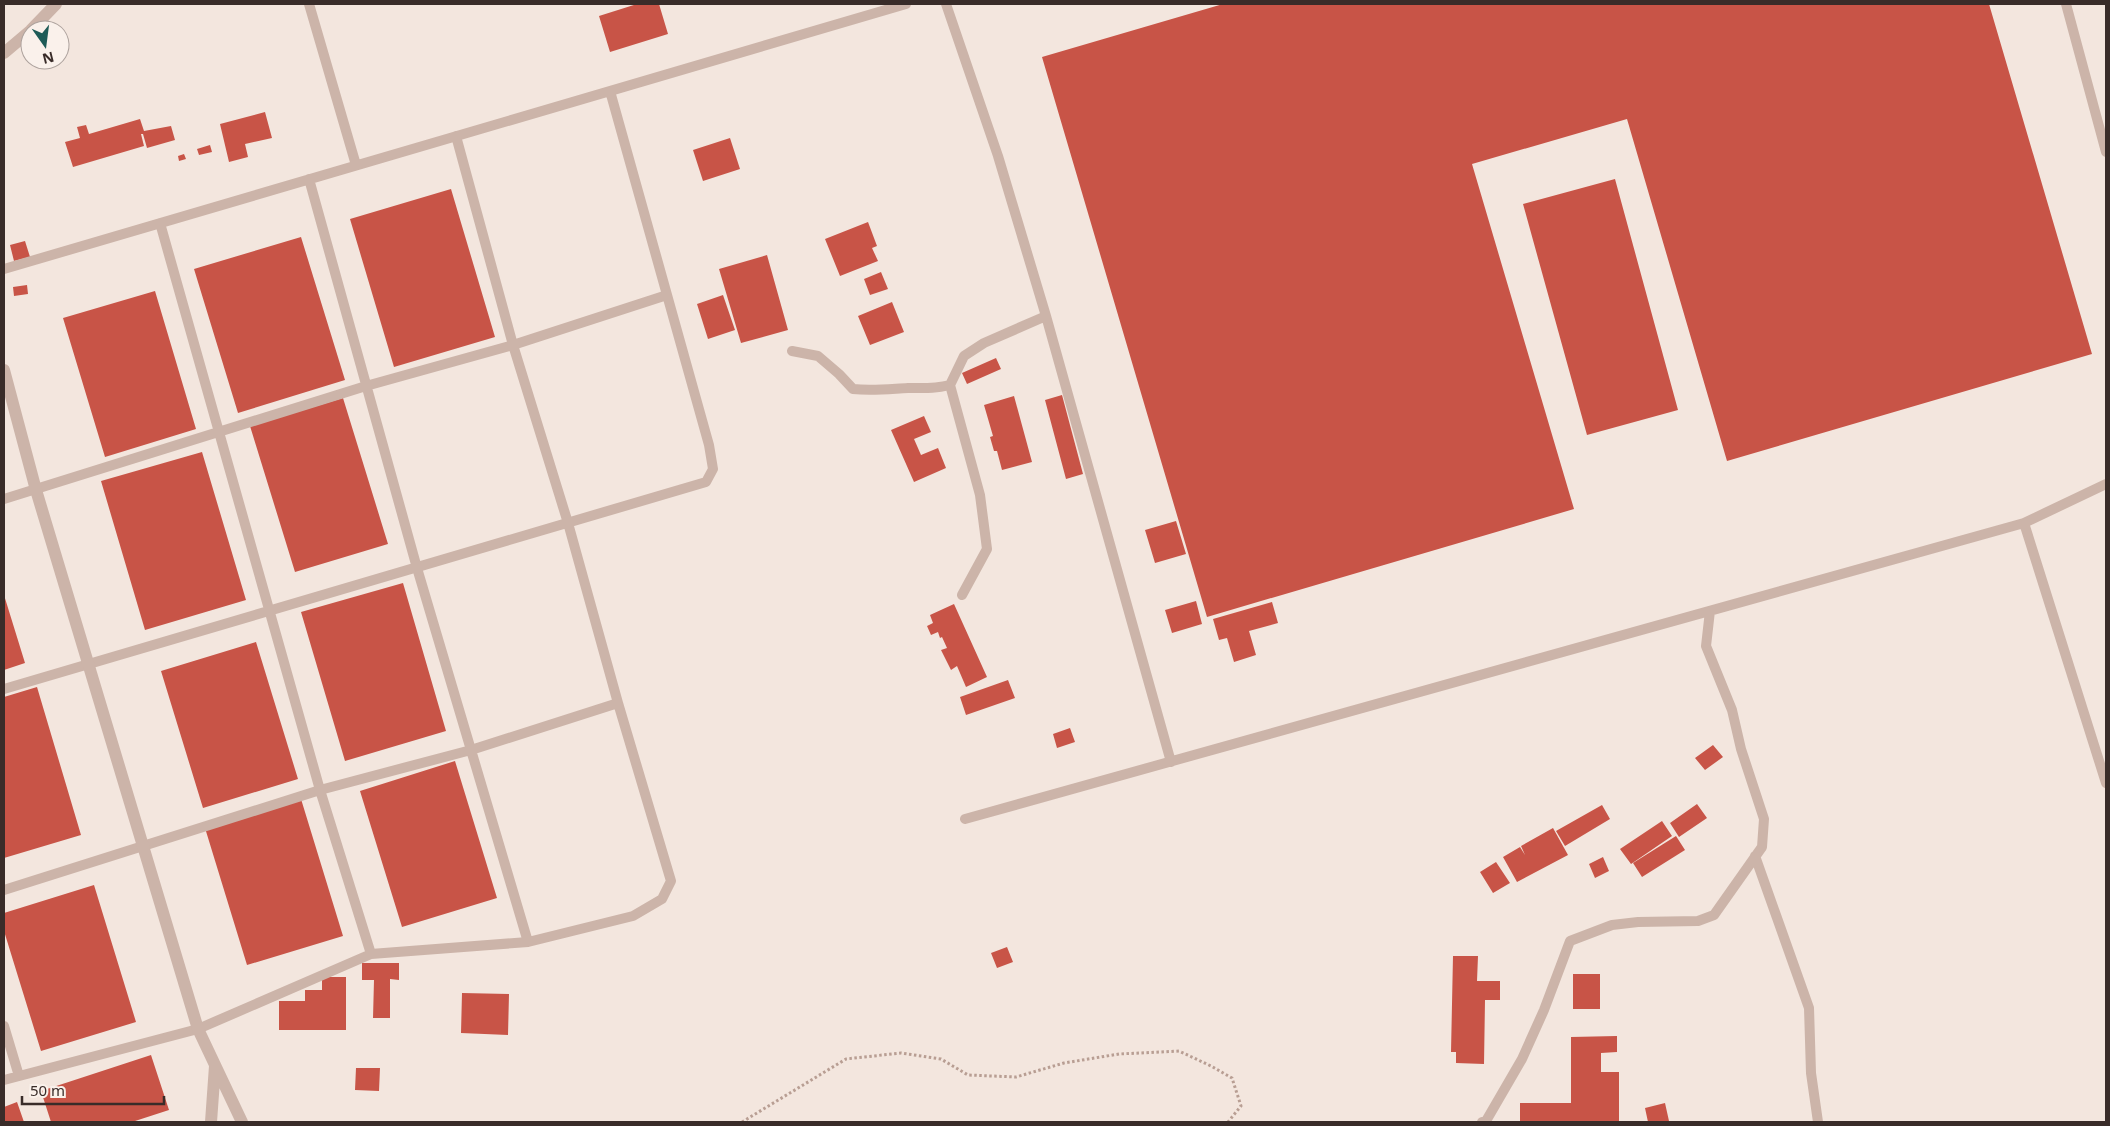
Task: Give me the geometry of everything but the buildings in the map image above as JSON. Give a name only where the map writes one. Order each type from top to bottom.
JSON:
[{"type":"street","points":[[41,20],[56,4]]},
{"type":"street","points":[[4,53],[20,40]]},
{"type":"street","points":[[4,370],[36,490],[198,1028],[242,1122]]},
{"type":"street","points":[[211,1122],[215,1063]]},
{"type":"lane","points":[[309,4],[356,165]]},
{"type":"lane","points":[[4,268],[906,4]]},
{"type":"lane","points":[[946,4],[998,156],[1046,316],[1171,762]]},
{"type":"lane","points":[[2066,4],[2106,152]]},
{"type":"lane","points":[[4,689],[706,482],[713,468],[709,445],[610,91]]},
{"type":"lane","points":[[4,1080],[198,1028],[371,954],[528,942],[633,916],[662,899],[671,881],[618,703],[568,523],[513,345],[456,136]]},
{"type":"lane","points":[[309,179],[418,568],[528,942]]},
{"type":"lane","points":[[160,223],[221,432],[269,612],[320,790],[371,954]]},
{"type":"lane","points":[[4,499],[366,386],[513,345],[667,295]]},
{"type":"lane","points":[[962,595],[987,549],[986,522],[950,385],[964,356],[984,343],[1046,316]]},
{"type":"lane","points":[[792,351],[818,356],[853,389],[873,391],[909,388],[931,390],[950,385]]},
{"type":"lane","points":[[965,819],[2024,523],[2106,484]]},
{"type":"lane","points":[[2024,523],[2106,784]]},
{"type":"lane","points":[[1482,1122],[1486,1121],[1522,1058],[1544,1010],[1570,941],[1612,925],[1638,922],[1698,921],[1714,915],[1762,846],[1764,820],[1741,749],[1732,710],[1706,646],[1710,611]]},
{"type":"lane","points":[[4,890],[320,790],[471,750],[618,703]]},
{"type":"lane","points":[[1755,856],[1809,1008],[1811,1073],[1818,1122]]},
{"type":"lane","points":[[4,1026],[19,1076]]},
{"type":"path","points":[[742,1122],[846,1059],[901,1053],[942,1059],[968,1075],[1016,1077],[1064,1063],[1119,1054],[1179,1051],[1232,1078],[1241,1106],[1228,1122]]}]
